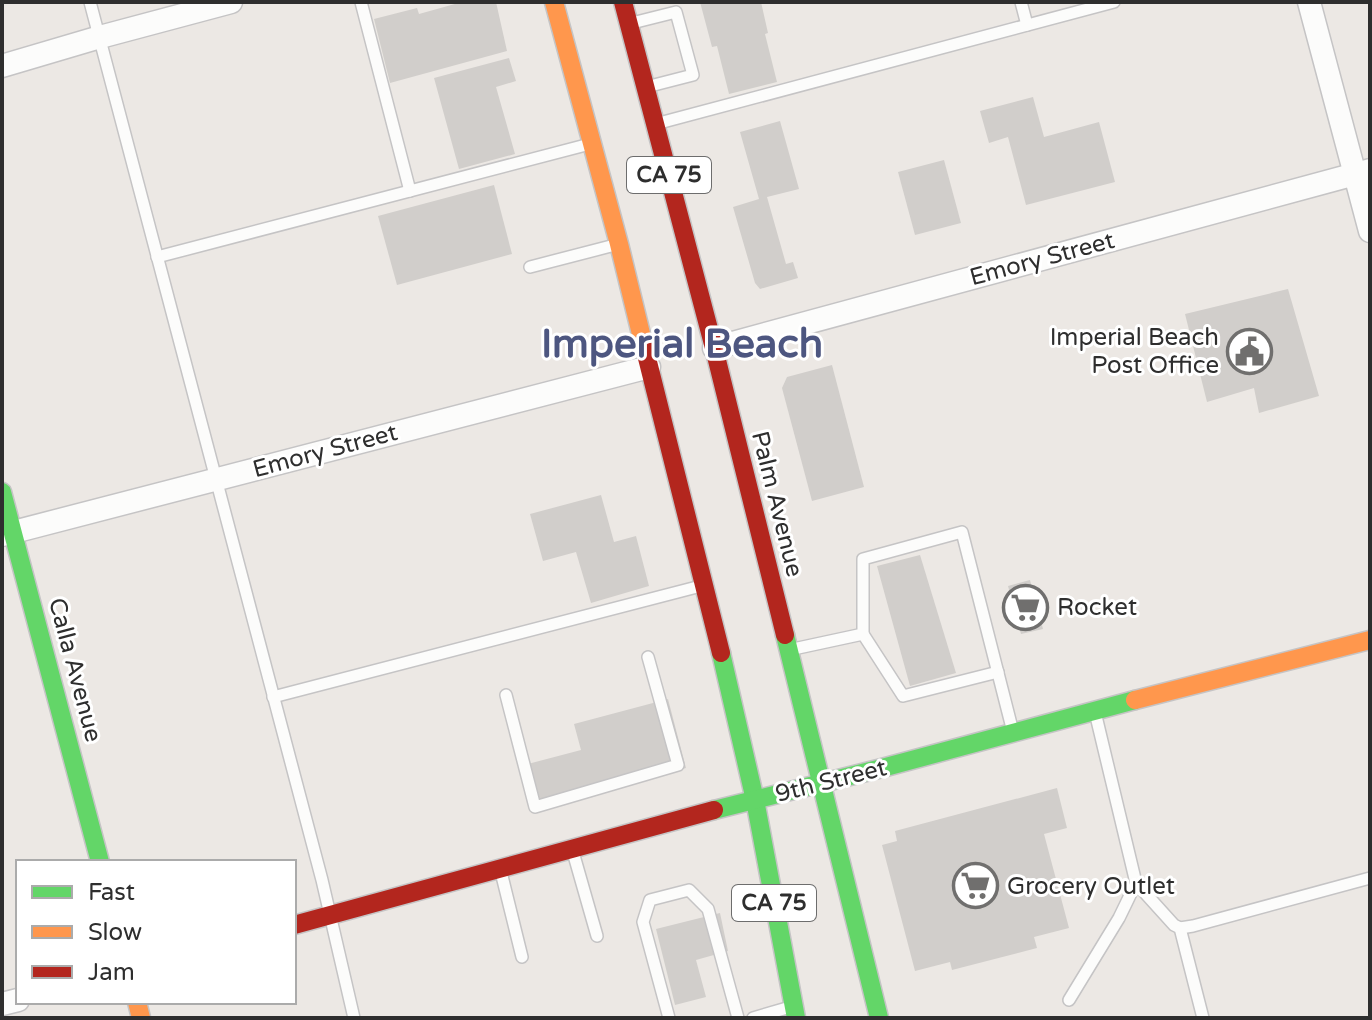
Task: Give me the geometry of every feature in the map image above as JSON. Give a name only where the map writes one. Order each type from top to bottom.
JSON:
[{"type":"main road","name":"CA 75","points":[[554,2],[705,584],[755,800],[795,1012]]},
{"type":"main road","name":"Palm Avenue","points":[[623,2],[714,348],[879,1018]]},
{"type":"main road","name":"Calla Avenue","points":[[2,492],[7,534],[99,860]]},
{"type":"main road","name":"9th Street","points":[[296,924],[822,782],[1370,640]]},
{"type":"street","points":[[2,66],[231,2]]},
{"type":"street","points":[[1309,2],[1362,172],[1370,231]]},
{"type":"street","name":"Emory Street","points":[[714,348],[1362,172]]},
{"type":"street","name":"Emory Street","points":[[7,534],[649,367]]},
{"type":"lane","points":[[90,2],[331,915],[354,1018]]},
{"type":"lane","points":[[361,2],[410,191]]},
{"type":"lane","points":[[1021,2],[1027,25]]},
{"type":"lane","points":[[655,124],[1114,2]]},
{"type":"lane","points":[[629,24],[676,12],[693,75],[645,88]]},
{"type":"lane","points":[[157,257],[592,144]]},
{"type":"lane","points":[[530,267],[619,244]]},
{"type":"lane","points":[[998,672],[903,696],[863,634],[863,559],[962,532],[998,672],[1013,732]]},
{"type":"lane","points":[[273,697],[705,584]]},
{"type":"lane","points":[[788,651],[863,634]]},
{"type":"lane","points":[[506,695],[535,807],[678,765],[648,657]]},
{"type":"lane","points":[[1094,711],[1136,883],[1174,925],[1180,928],[1370,878]]},
{"type":"lane","points":[[572,849],[597,936]]},
{"type":"lane","points":[[500,868],[522,957]]},
{"type":"lane","points":[[1069,1000],[1119,918],[1136,883]]},
{"type":"lane","points":[[669,1018],[643,922],[650,900],[689,890],[708,909],[738,1018]]},
{"type":"lane","points":[[1180,928],[1203,1018]]},
{"type":"lane","points":[[753,1018],[795,1012]]},
{"type":"building","points":[[462,2],[496,2],[507,51],[390,83],[374,19],[417,8],[419,14]]},
{"type":"building","points":[[700,2],[761,2],[777,82],[729,94],[717,46],[712,47]]},
{"type":"building","points":[[509,58],[516,81],[496,87],[515,154],[459,169],[434,78]]},
{"type":"building","points":[[1033,97],[1044,137],[1099,122],[1115,182],[1026,205],[1008,137],[989,143],[980,111]]},
{"type":"building","points":[[780,121],[799,189],[767,197],[786,264],[793,262],[798,278],[760,289],[755,283],[733,207],[759,199],[740,132]]},
{"type":"building","points":[[944,160],[961,223],[915,235],[898,172]]},
{"type":"building","points":[[494,185],[512,254],[397,285],[378,216]]},
{"type":"building","name":"Imperial Beach Post Office","points":[[1288,289],[1319,396],[1259,413],[1254,388],[1207,402],[1185,314]]},
{"type":"building","points":[[832,365],[864,487],[812,501],[782,388],[787,377]]},
{"type":"building","points":[[601,495],[614,542],[636,536],[649,586],[591,603],[576,552],[543,561],[530,514]]},
{"type":"building","points":[[920,555],[956,673],[910,686],[877,566]]},
{"type":"building","name":"Rocket","points":[[1030,580],[1043,629],[1021,634],[1008,586]]},
{"type":"building","points":[[668,699],[686,768],[595,793],[593,785],[533,801],[524,765],[581,750],[574,724]]},
{"type":"building","name":"Grocery Outlet","points":[[1057,788],[1067,828],[1044,834],[1069,928],[1034,937],[1037,948],[952,970],[950,962],[915,971],[882,845],[897,841],[895,831]]},
{"type":"building","points":[[720,913],[728,951],[696,960],[706,997],[675,1005],[656,929]]},
{"type":"traffic: fast","points":[[2,492],[99,860]]},
{"type":"traffic: fast","points":[[785,635],[879,1018]]},
{"type":"traffic: fast","points":[[721,653],[755,800],[796,1018]]},
{"type":"traffic: fast","points":[[714,810],[1135,700]]},
{"type":"traffic: slow","points":[[554,2],[643,342]]},
{"type":"traffic: slow","points":[[1135,700],[1370,640]]},
{"type":"traffic: slow","points":[[138,1004],[141,1018]]},
{"type":"traffic: jam","points":[[623,2],[785,635]]},
{"type":"traffic: jam","points":[[643,342],[721,653]]},
{"type":"traffic: jam","points":[[296,924],[714,810]]},
{"type":"place","name":"Imperial Beach Post Office","points":[[1250,351]]},
{"type":"place","name":"Rocket","points":[[1026,607]]},
{"type":"place","name":"Grocery Outlet","points":[[976,886]]},
{"type":"district","name":"Imperial Beach","points":[[682,344]]}]
